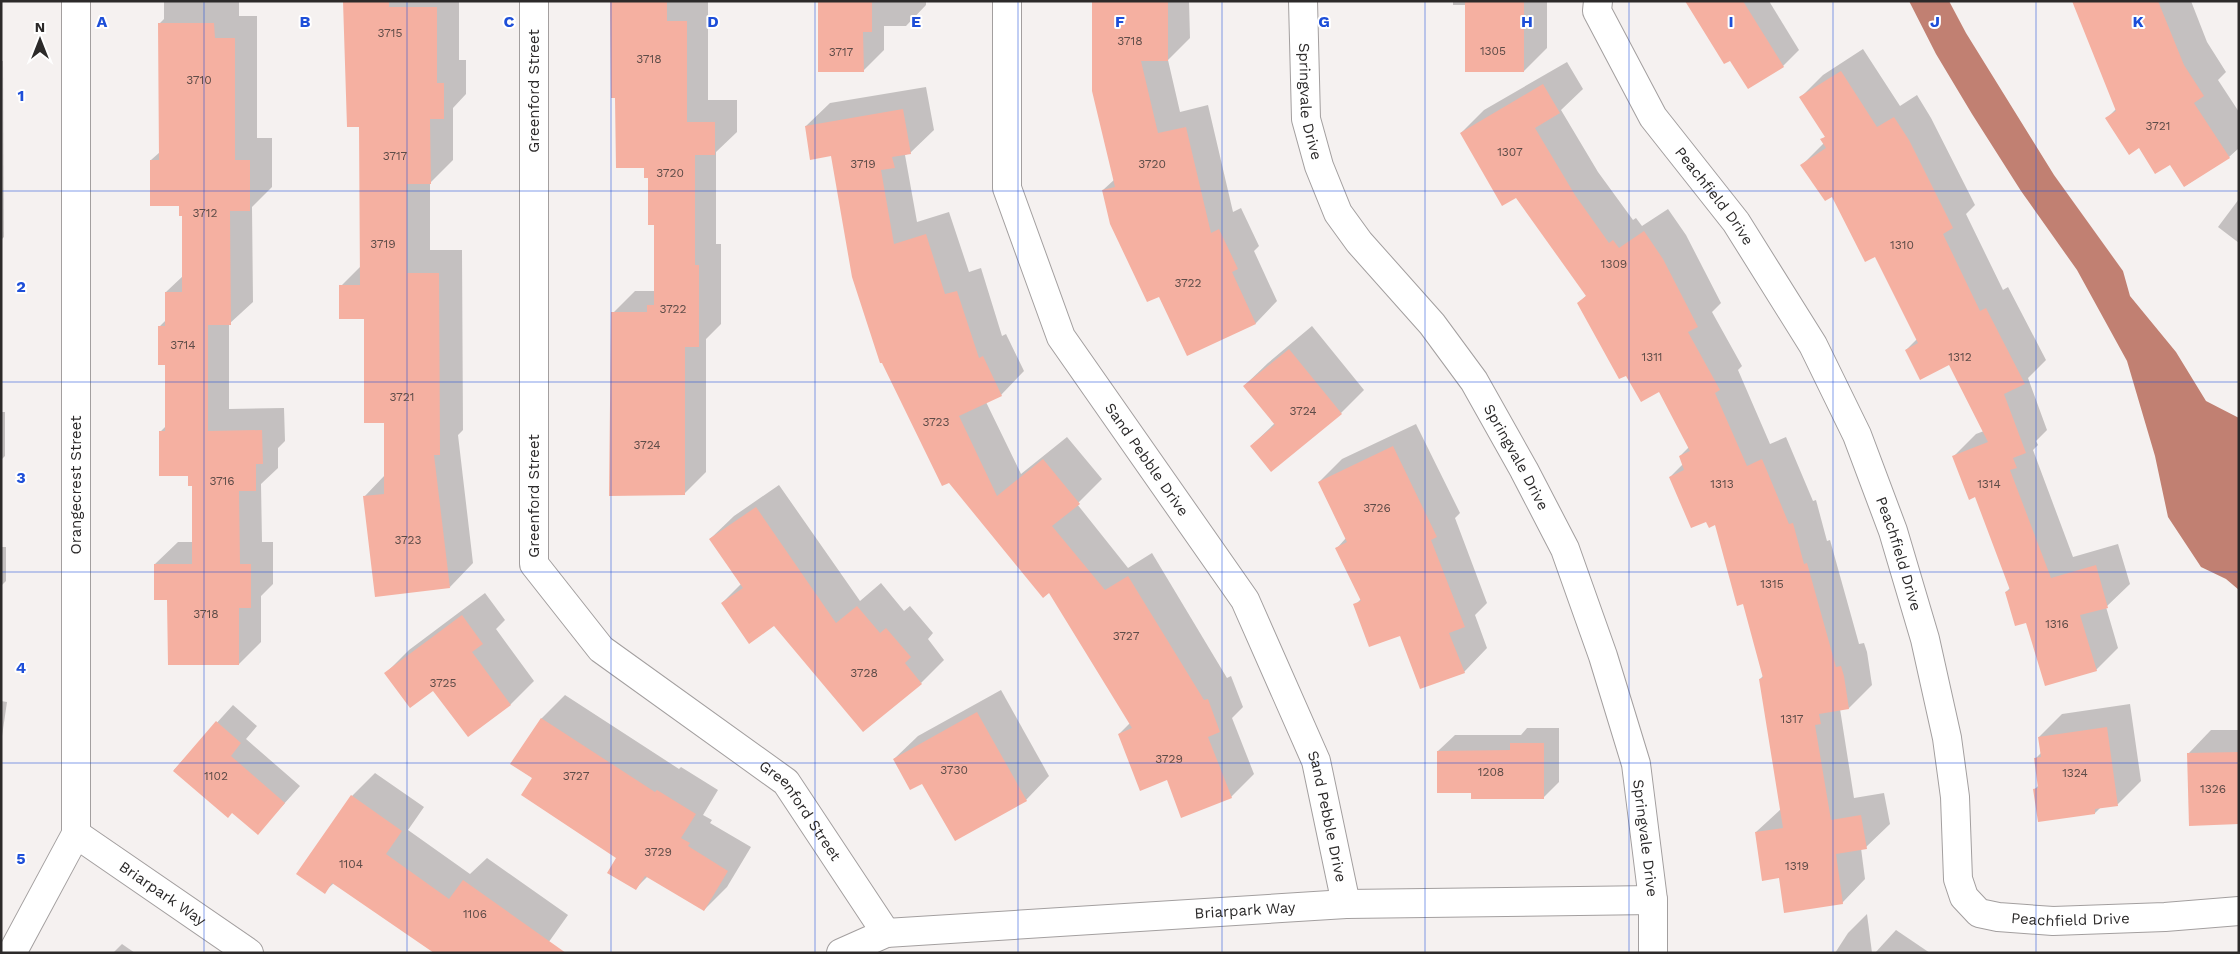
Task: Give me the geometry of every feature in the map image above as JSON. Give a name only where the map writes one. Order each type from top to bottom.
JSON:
[{"type":"street","name":"Orangecrest Street","points":[[12,953],[76,834],[76,1]]},
{"type":"street","name":"Greenford Street","points":[[534,1],[534,564],[600,649],[786,782],[886,933]]},
{"type":"street","name":"Sand Pebble Drive","points":[[1008,1],[1007,188],[1061,337],[1245,600],[1316,761],[1346,904]]},
{"type":"street","name":"Springvale Drive","points":[[1303,1],[1306,119],[1319,166],[1338,213],[1358,242],[1432,324],[1474,381],[1524,470],[1565,549],[1603,656],[1636,764],[1653,900],[1653,953]]},
{"type":"street","name":"Peachfield Drive","points":[[1598,1],[1597,12],[1653,117],[1736,222],[1813,345],[1857,435],[1893,531],[1925,640],[1947,738],[1955,797],[1958,879],[1964,897],[1979,913],[1998,918],[2053,921],[2165,918],[2239,911]]},
{"type":"street","name":"Briarpark Way","points":[[76,834],[249,953]]},
{"type":"street","name":"Briarpark Way","points":[[841,953],[886,933],[1346,904],[1653,900]]},
{"type":"shaded area","points":[[1909,1],[1949,1],[1966,33],[2054,175],[2123,271],[2130,296],[2176,352],[2206,401],[2239,418],[2239,590],[2226,579],[2201,567],[2168,517],[2155,456],[2127,361],[2077,270],[2021,191],[1972,114],[1936,54]]},
{"type":"building","points":[[343,1],[389,1],[389,7],[437,7],[437,83],[444,83],[444,119],[430,119],[431,184],[407,184],[407,273],[439,273],[440,455],[434,455],[450,588],[375,597],[363,496],[384,494],[384,423],[364,423],[364,319],[339,319],[339,285],[360,285],[359,127],[347,127]]},
{"type":"building","points":[[610,1],[667,1],[667,21],[687,21],[687,122],[715,122],[715,155],[695,155],[695,265],[699,265],[699,347],[685,347],[685,495],[609,496],[611,312],[647,312],[647,305],[654,305],[654,225],[648,225],[648,178],[644,178],[644,168],[616,168],[615,98],[611,98]]},
{"type":"building","points":[[818,1],[872,1],[872,32],[863,32],[864,72],[818,72]]},
{"type":"building","points":[[1092,1],[1168,1],[1168,61],[1141,61],[1158,133],[1186,127],[1211,233],[1219,229],[1238,269],[1232,272],[1256,324],[1187,356],[1159,297],[1147,302],[1110,224],[1102,190],[1115,187],[1092,91]]},
{"type":"building","points":[[1465,1],[1524,1],[1524,72],[1465,72]]},
{"type":"building","points":[[1685,1],[1743,1],[1784,67],[1748,89],[1730,61],[1724,64]]},
{"type":"building","points":[[2072,1],[2158,1],[2184,65],[2204,96],[2194,103],[2230,158],[2184,187],[2170,165],[2155,174],[2139,148],[2129,155],[2105,118],[2116,111]]},
{"type":"building","points":[[158,23],[214,23],[215,38],[235,38],[235,160],[250,160],[250,211],[230,211],[231,325],[208,325],[208,431],[262,430],[263,464],[256,464],[256,491],[239,491],[240,564],[251,564],[251,608],[239,608],[239,665],[168,665],[167,600],[154,600],[154,564],[192,564],[192,486],[188,486],[188,476],[159,476],[159,431],[165,431],[165,365],[158,365],[158,326],[165,326],[165,292],[182,292],[182,216],[179,216],[179,206],[150,206],[150,160],[159,160]]},
{"type":"building","points":[[1841,71],[1877,127],[1894,117],[1909,140],[1953,228],[1943,234],[1980,311],[1986,308],[2025,384],[2004,394],[2026,453],[2013,458],[2017,468],[2010,470],[2051,578],[2096,565],[2108,608],[2080,615],[2097,671],[2045,686],[2026,623],[2015,626],[2005,592],[2010,590],[1975,497],[1969,500],[1952,456],[1988,442],[1949,365],[1920,380],[1905,350],[1918,343],[1875,257],[1865,262],[1832,197],[1825,201],[1800,165],[1826,148],[1820,139],[1825,137],[1799,97]]},
{"type":"building","points":[[1543,84],[1560,113],[1535,128],[1575,195],[1609,243],[1613,240],[1619,248],[1644,231],[1663,259],[1698,327],[1688,332],[1720,390],[1715,393],[1747,466],[1762,459],[1789,524],[1793,523],[1804,564],[1807,563],[1836,667],[1841,666],[1849,709],[1819,714],[1821,724],[1815,725],[1831,820],[1861,815],[1867,849],[1836,854],[1843,904],[1784,913],[1779,878],[1762,881],[1755,832],[1783,828],[1759,679],[1763,678],[1743,604],[1737,606],[1715,525],[1709,528],[1706,522],[1691,528],[1669,477],[1684,470],[1679,456],[1690,451],[1659,392],[1641,402],[1626,376],[1619,379],[1577,303],[1586,296],[1516,198],[1502,206],[1460,133]]},
{"type":"building","points":[[903,109],[911,154],[892,157],[895,168],[881,170],[894,244],[926,234],[945,294],[957,291],[979,358],[983,356],[1002,396],[959,416],[997,496],[1043,459],[1080,504],[1052,526],[1105,590],[1128,576],[1204,700],[1208,699],[1220,732],[1208,737],[1232,798],[1181,818],[1167,780],[1140,791],[1118,734],[1132,728],[1049,593],[1043,598],[949,483],[942,486],[882,363],[880,363],[852,277],[831,156],[810,160],[805,126]]},
{"type":"building","points":[[1289,349],[1342,414],[1271,472],[1250,446],[1275,425],[1243,386]]},
{"type":"building","points":[[1393,446],[1437,537],[1431,540],[1465,627],[1449,633],[1465,673],[1420,689],[1400,636],[1369,647],[1353,604],[1361,601],[1335,548],[1347,542],[1318,482]]},
{"type":"building","points":[[756,507],[836,623],[857,606],[880,633],[886,628],[911,657],[905,663],[922,684],[863,732],[774,626],[749,644],[721,603],[743,588],[709,539]]},
{"type":"building","points":[[462,615],[483,644],[472,652],[511,705],[468,737],[433,691],[410,708],[384,673]]},
{"type":"building","points":[[977,712],[1027,801],[955,841],[922,784],[910,790],[893,759]]},
{"type":"building","points":[[541,718],[655,792],[657,790],[696,814],[681,838],[690,843],[688,846],[728,871],[704,911],[645,876],[636,890],[607,873],[616,858],[521,795],[532,778],[510,764]]},
{"type":"building","points":[[216,721],[241,743],[231,756],[285,803],[258,835],[232,813],[228,818],[173,771]]},
{"type":"building","points":[[2107,727],[2118,806],[2095,809],[2095,814],[2038,822],[2033,789],[2038,788],[2034,758],[2041,757],[2038,737]]},
{"type":"building","points":[[1510,743],[1544,743],[1544,799],[1471,799],[1471,793],[1437,793],[1437,751],[1510,750]]},
{"type":"building","points":[[2239,752],[2239,824],[2189,826],[2187,753]]},
{"type":"building","points":[[351,795],[402,831],[386,854],[449,899],[463,880],[566,953],[434,953],[332,883],[325,894],[296,874]]}]
